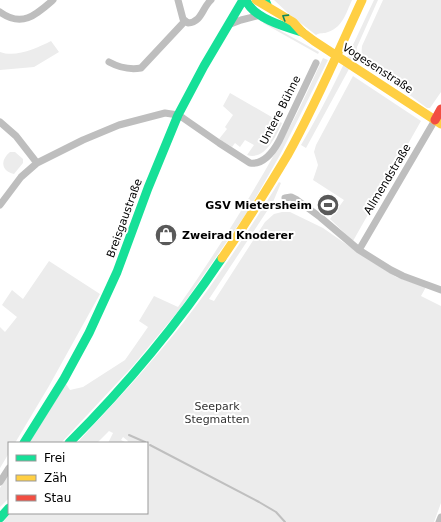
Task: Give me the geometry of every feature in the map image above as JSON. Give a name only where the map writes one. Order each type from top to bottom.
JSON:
[{"type":"street","points":[[0,12],[16,19],[28,19],[39,13],[53,0]]},
{"type":"street","points":[[178,0],[183,19],[188,23],[198,19],[211,0]]},
{"type":"street","name":"Vogesenstraße","points":[[245,0],[250,9],[289,29],[302,32]]},
{"type":"street","name":"Breisgaustraße","points":[[25,442],[64,379],[89,333],[117,272],[145,195],[178,115],[204,66],[228,25],[245,0]]},
{"type":"street","name":"Vogesenstraße","points":[[256,0],[266,3],[293,22],[302,32],[314,41],[438,122]]},
{"type":"street","points":[[358,12],[361,0]]},
{"type":"street","points":[[71,442],[158,346],[208,280],[242,230],[287,155],[324,84],[358,12],[366,0]]},
{"type":"street","points":[[228,25],[261,15]]},
{"type":"street","points":[[109,62],[119,68],[141,68],[185,21]]},
{"type":"street","name":"Untere Bühne","points":[[178,115],[250,163],[256,164],[263,161],[274,150],[316,63]]},
{"type":"street","points":[[438,122],[441,109]]},
{"type":"street","points":[[0,204],[21,177],[37,163],[119,125],[165,113],[178,115]]},
{"type":"street","points":[[0,122],[16,136],[37,163]]},
{"type":"street","name":"Allmendstraße","points":[[359,250],[438,122]]},
{"type":"street","points":[[285,198],[291,197],[297,200],[320,217],[359,250],[403,276],[441,290]]},
{"type":"street","points":[[0,482],[8,470]]},
{"type":"street","points":[[0,518],[8,509]]},
{"type":"street","points":[[439,522],[441,517]]},
{"type":"green space","points":[[274,0],[352,0],[341,23],[337,27],[327,33],[316,35]]},
{"type":"green space","points":[[374,0],[378,0],[349,69],[306,148],[301,145],[330,91]]},
{"type":"green space","points":[[383,0],[441,0],[441,92],[430,108],[427,108],[361,59],[362,46]]},
{"type":"green space","points":[[265,19],[281,31],[319,52],[318,54],[263,23]]},
{"type":"green space","points":[[51,41],[59,52],[34,67],[0,70],[0,52],[6,54],[19,53]]},
{"type":"green space","points":[[323,58],[328,60],[280,155],[248,211],[180,309],[132,367],[62,442],[30,442],[66,384],[70,390],[83,387],[125,360],[148,327],[139,321],[154,296],[178,307],[238,216],[266,169],[305,97]]},
{"type":"green space","points":[[353,76],[421,121],[353,241],[330,219],[344,200],[313,180],[318,165],[314,152],[316,145]]},
{"type":"green space","points":[[230,93],[282,123],[269,146],[259,154],[253,156],[247,155],[254,145],[245,140],[240,147],[235,143],[232,147],[219,139],[227,129],[225,127],[233,115],[223,106]]},
{"type":"green space","points":[[10,152],[15,152],[23,159],[23,163],[14,174],[6,170],[3,165],[5,158]]},
{"type":"green space","name":"Seepark Stegmatten","points":[[279,182],[281,183],[273,202],[209,299],[214,301],[265,222],[274,214],[290,212],[323,228],[396,277],[426,287],[421,296],[441,306],[441,503],[434,522],[3,522],[10,514],[148,514],[148,442],[128,442],[123,437],[121,440],[125,442],[108,442],[113,433],[109,431],[98,442],[78,442],[118,399],[183,323],[233,254]]},
{"type":"green space","points":[[49,261],[100,294],[49,386],[16,442],[8,442],[8,455],[0,468],[0,327],[5,332],[17,317],[2,305],[12,290],[23,299]]},
{"type":"green space","points":[[8,476],[8,499],[0,507],[0,488]]},
{"type":"waterway","points":[[129,435],[145,442]]},
{"type":"waterway","points":[[150,445],[259,502],[276,512],[285,522]]},
{"type":"traffic: fast","points":[[25,442],[64,379],[89,333],[117,272],[148,188],[178,115],[204,66],[243,0]]},
{"type":"traffic: fast","points":[[246,0],[255,12],[262,17],[302,32]]},
{"type":"traffic: fast","points":[[265,0],[267,5]]},
{"type":"traffic: fast","points":[[70,442],[131,377],[169,331],[222,258]]},
{"type":"traffic: fast","points":[[0,518],[8,509]]},
{"type":"traffic: slow","points":[[256,0],[293,22],[302,32],[314,41],[441,124]]},
{"type":"traffic: slow","points":[[222,258],[287,156],[326,79],[362,0]]},
{"type":"traffic: jam","points":[[435,120],[441,109]]},
{"type":"place","name":"GSV Mietersheim","points":[[328,205]]},
{"type":"place","name":"Zweirad Knoderer","points":[[166,235]]}]
